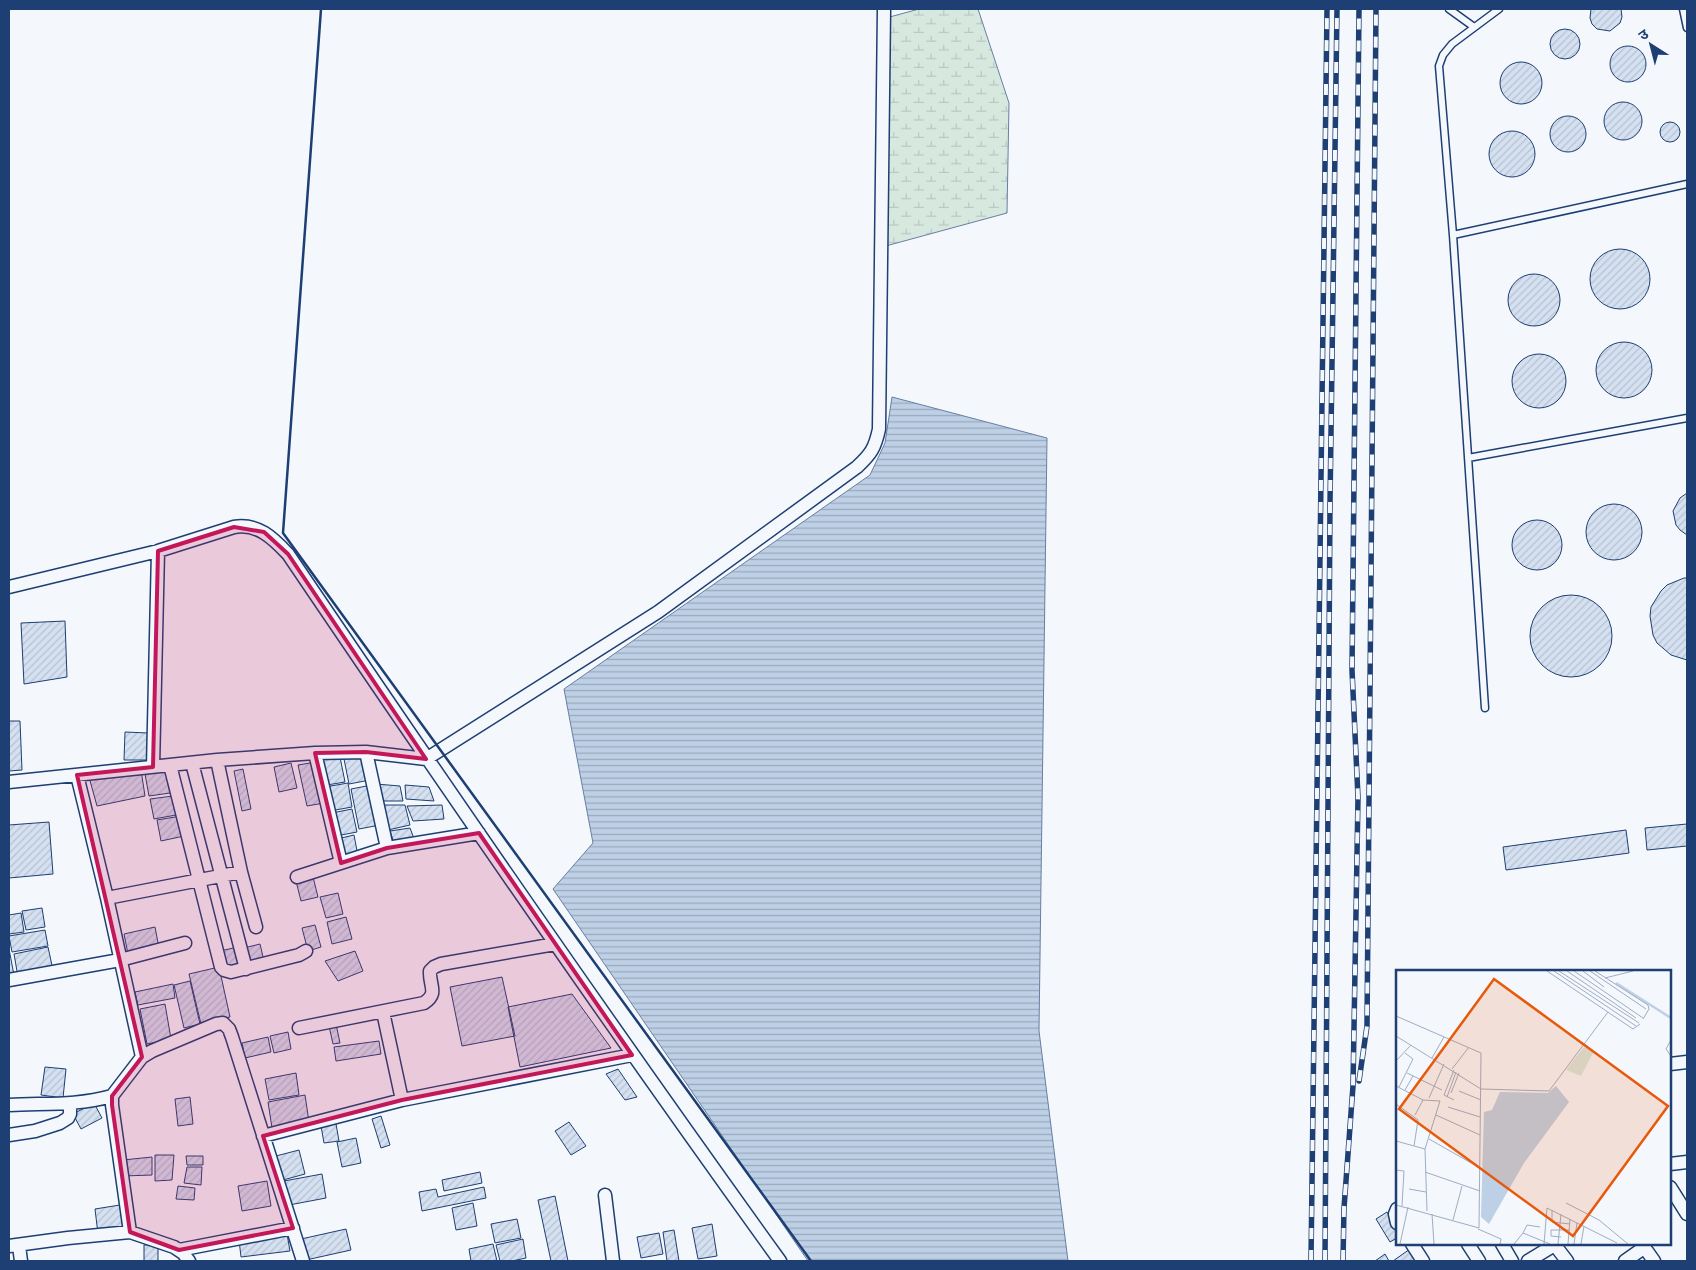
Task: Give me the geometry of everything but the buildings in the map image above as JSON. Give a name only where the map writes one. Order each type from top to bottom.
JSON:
[{"type":"street","points":[[9,782],[217,760],[315,753],[366,752],[426,759],[658,612],[869,457],[876,445],[879,429],[884,9]]},
{"type":"street","points":[[9,587],[158,551],[234,526],[243,525],[264,532],[288,554],[426,759],[632,1056],[780,1261]]},
{"type":"street","points":[[153,767],[158,551]]},
{"type":"street","points":[[366,752],[387,848]]},
{"type":"street","points":[[315,753],[341,864]]},
{"type":"street","points":[[217,760],[241,872],[256,927]]},
{"type":"street","points":[[192,763],[246,969]]},
{"type":"street","points":[[170,765],[221,967],[231,972],[299,955],[306,951]]},
{"type":"street","points":[[76,774],[107,898],[142,1057]]},
{"type":"street","points":[[297,877],[387,848],[479,834]]},
{"type":"street","points":[[107,898],[241,872]]},
{"type":"street","points":[[9,980],[120,960],[185,943]]},
{"type":"street","points":[[298,1028],[424,1003],[430,999],[433,992],[430,972],[434,967],[441,964],[555,944]]},
{"type":"street","points":[[383,1012],[402,1100]]},
{"type":"street","points":[[9,1105],[86,1103],[112,1096],[142,1057],[189,1035],[222,1023],[229,1030],[232,1037],[303,1261]]},
{"type":"street","points":[[263,1136],[402,1100],[632,1056]]},
{"type":"street","points":[[1671,1064],[1687,1062]]},
{"type":"street","points":[[112,1096],[130,1232]]},
{"type":"street","points":[[9,1135],[35,1131],[65,1120],[70,1114],[70,1104]]},
{"type":"street","points":[[1671,1164],[1687,1162]]},
{"type":"street","points":[[1671,1189],[1687,1214]]},
{"type":"street","points":[[605,1195],[613,1261]]},
{"type":"street","points":[[179,1250],[293,1228]]},
{"type":"street","points":[[21,1261],[14,1246],[130,1232],[174,1247],[189,1261]]},
{"type":"street","points":[[1413,1245],[1424,1261]]},
{"type":"street","points":[[1469,1245],[1480,1261]]},
{"type":"street","points":[[1503,1245],[1512,1261]]},
{"type":"street","points":[[1528,1261],[1553,1245]]},
{"type":"street","points":[[1556,1245],[1567,1261]]},
{"type":"street","points":[[1626,1261],[1643,1246],[1654,1261]]},
{"type":"lane","points":[[1449,9],[1474,27]]},
{"type":"lane","points":[[1485,708],[1453,235],[1439,66],[1443,55],[1448,49],[1499,9]]},
{"type":"lane","points":[[1683,9],[1687,28]]},
{"type":"lane","points":[[1453,235],[1687,184]]},
{"type":"lane","points":[[1468,458],[1687,418]]},
{"type":"highlighted area","points":[[234,527],[264,532],[288,554],[426,759],[366,752],[315,753],[341,863],[387,848],[479,833],[632,1055],[402,1100],[263,1136],[293,1228],[179,1250],[130,1232],[112,1096],[142,1057],[77,775],[153,767],[158,551]]},
{"type":"green space","points":[[919,9],[978,9],[1009,103],[1007,213],[882,247],[886,18]]},
{"type":"water","points":[[892,397],[1047,438],[1039,1031],[1068,1261],[808,1261],[553,889],[593,843],[564,689],[870,475],[885,443]]},
{"type":"railway","points":[[1311,1261],[1327,9]]},
{"type":"railway","points":[[1325,1261],[1330,504],[1337,9]]},
{"type":"railway","points":[[1343,1261],[1344,1208],[1353,1086],[1358,797],[1352,670],[1359,9]]},
{"type":"railway","points":[[1359,1081],[1367,1026],[1376,9]]},
{"type":"wall","points":[[321,9],[283,533],[811,1261]]}]
